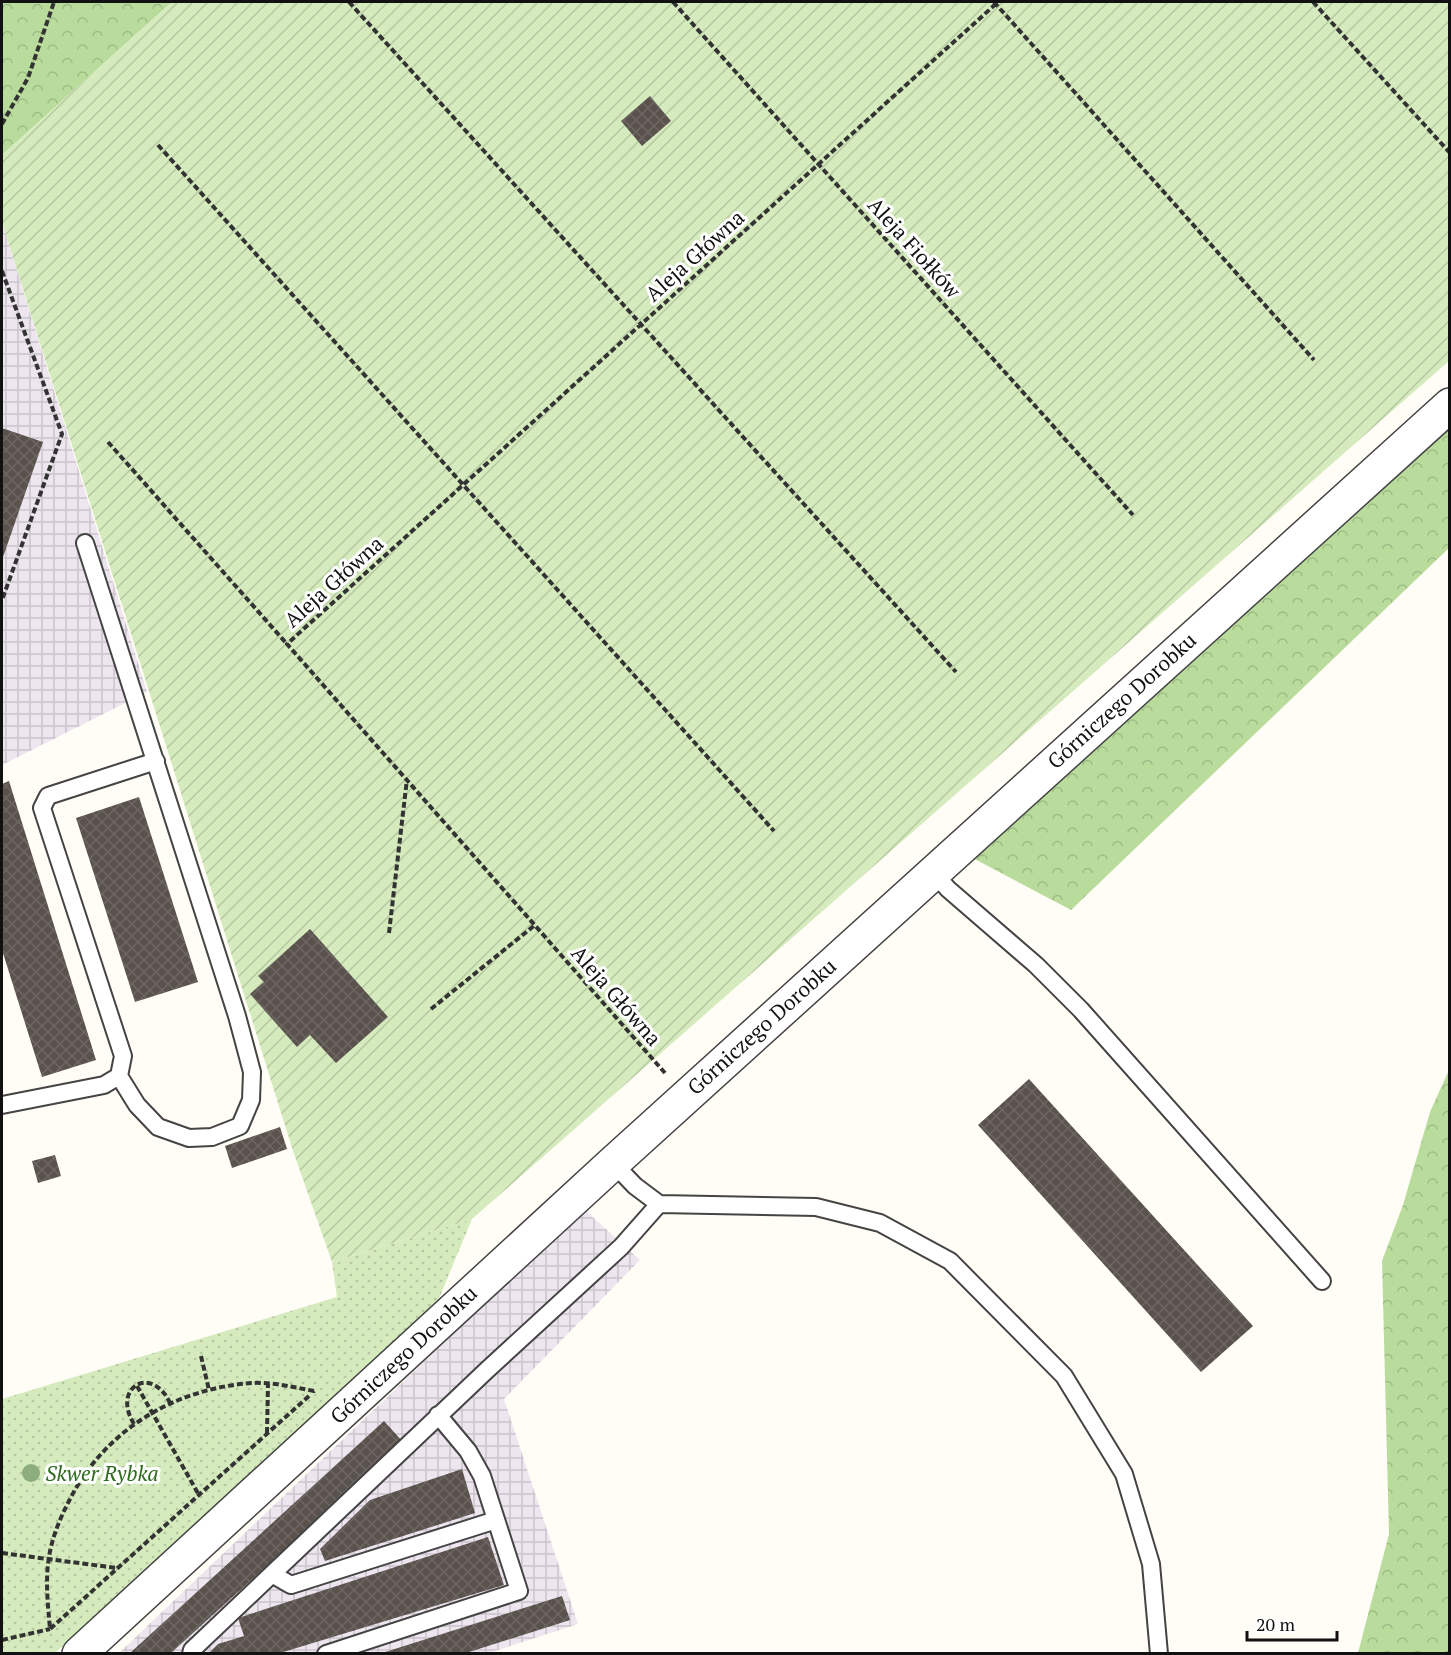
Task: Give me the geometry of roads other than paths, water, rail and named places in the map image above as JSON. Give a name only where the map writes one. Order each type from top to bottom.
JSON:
[{"type":"street","name":"Górniczego Dorobku","points":[[79,1653],[613,1163],[1449,405]]},
{"type":"lane","points":[[85,543],[156,761],[237,1016],[252,1072],[251,1100],[240,1126],[212,1137],[189,1138],[158,1127],[137,1106],[119,1076],[123,1056],[42,808],[48,796],[156,761]]},
{"type":"lane","points":[[933,872],[948,890],[1036,965],[1081,1010],[1322,1281]]},
{"type":"lane","points":[[2,1105],[104,1085],[119,1076]]},
{"type":"lane","points":[[613,1163],[635,1186],[658,1204],[816,1206],[880,1223],[950,1262],[1064,1376],[1124,1474],[1151,1564],[1159,1653]]},
{"type":"lane","points":[[191,1653],[438,1416],[621,1247],[658,1204]]},
{"type":"lane","points":[[327,1653],[519,1592],[482,1476],[468,1451],[438,1416]]},
{"type":"lane","points":[[272,1574],[291,1585],[496,1520]]},
{"type":"park label","name":"Skwer Rybka","points":[[102,1474]]}]
